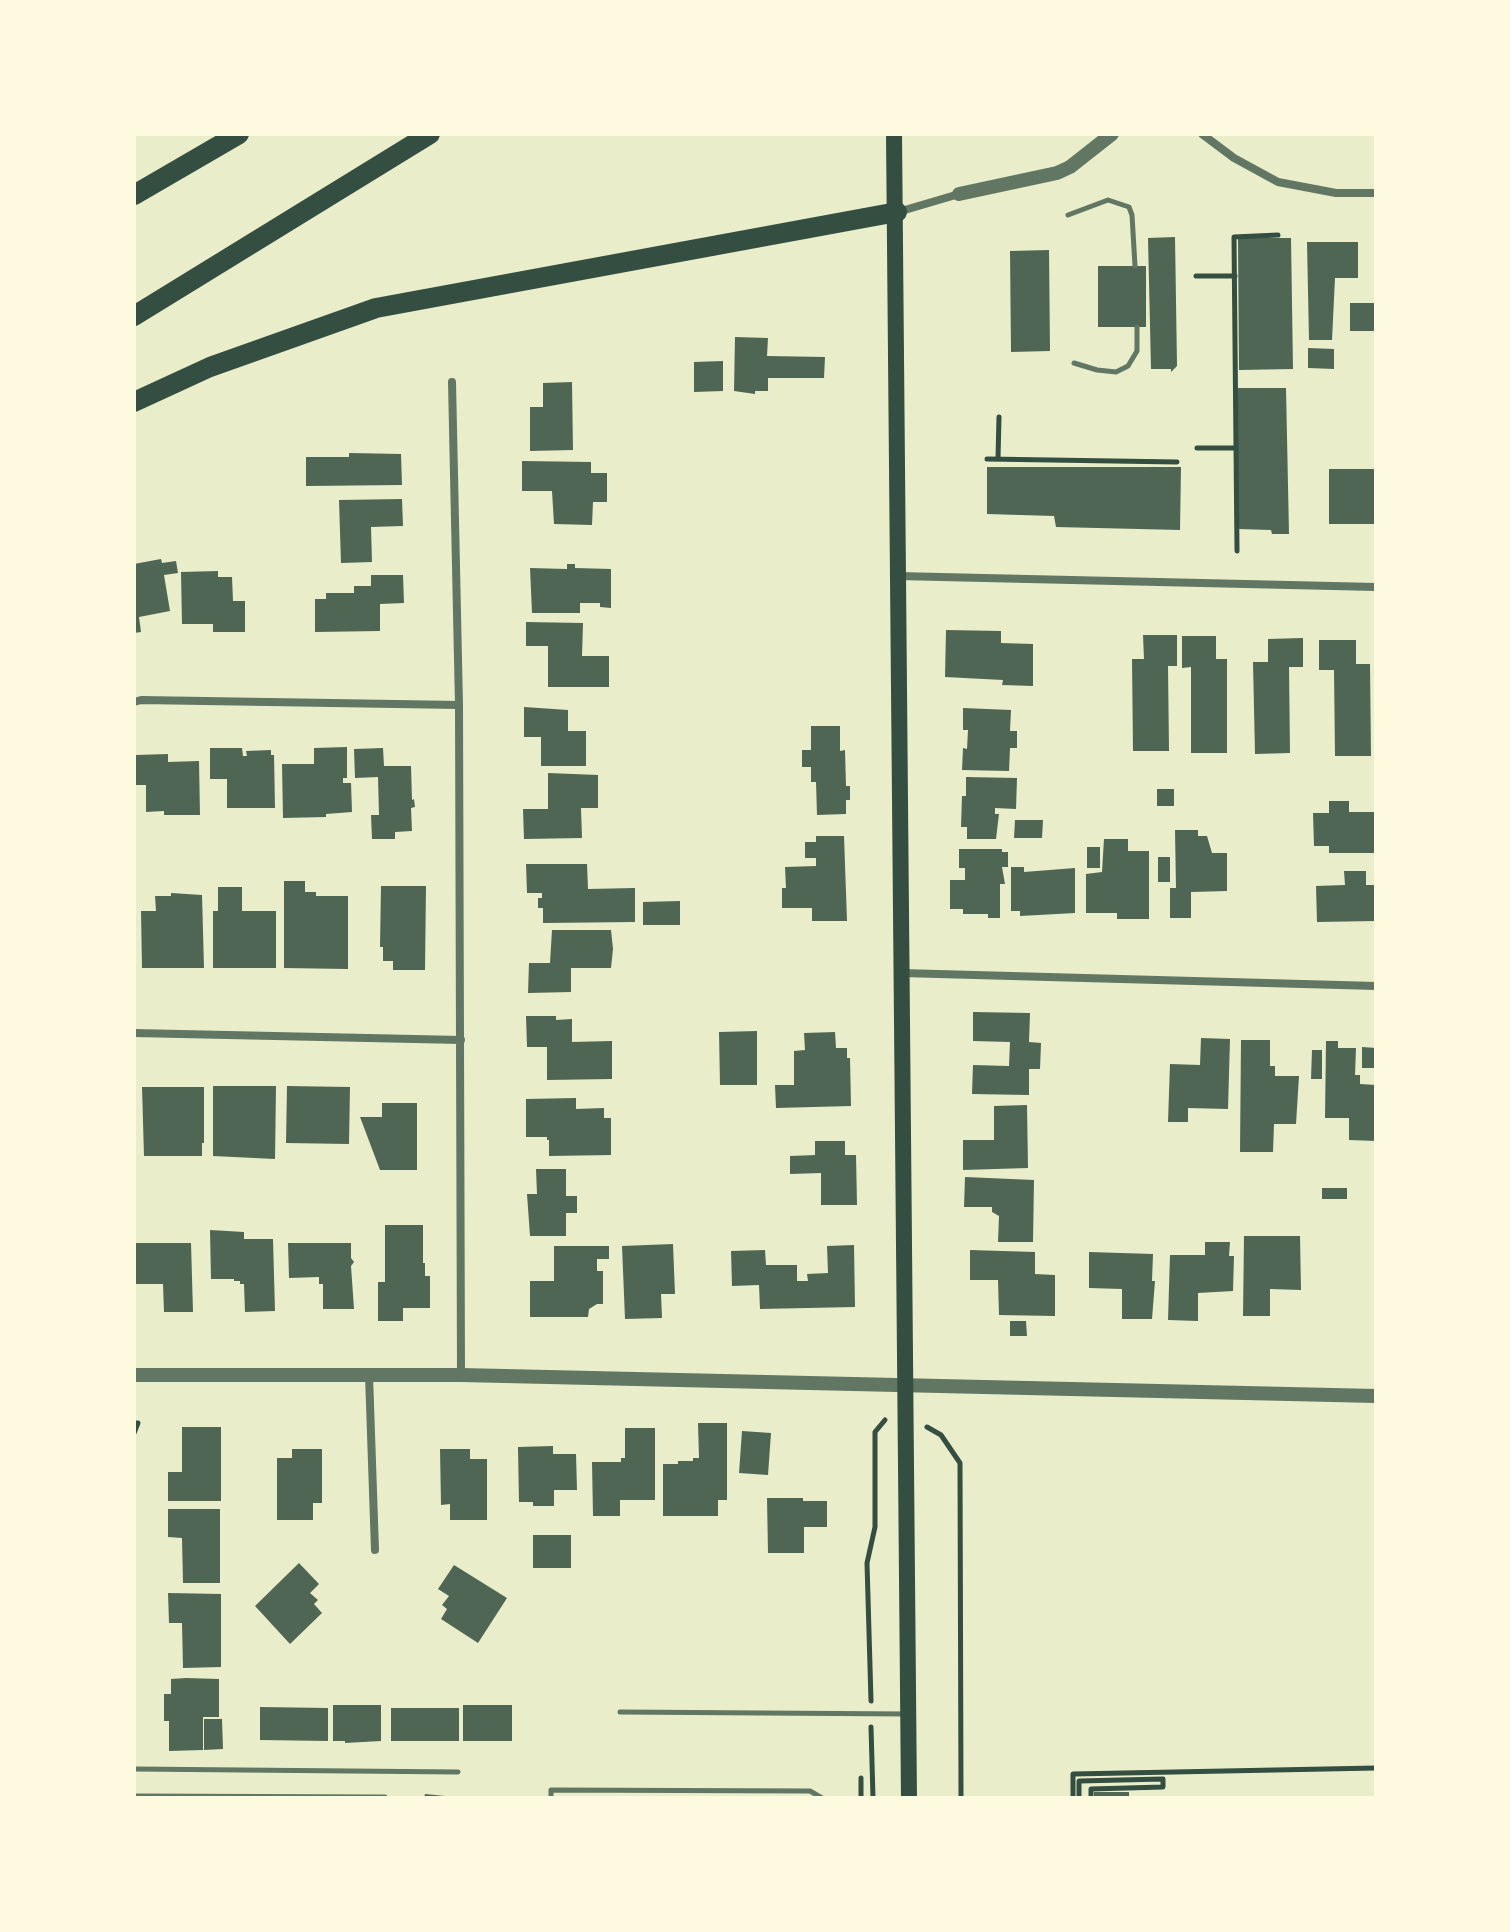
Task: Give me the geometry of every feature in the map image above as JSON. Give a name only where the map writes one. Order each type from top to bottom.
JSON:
[{"type":"highway","points":[[134,195],[239,134]]},
{"type":"highway","points":[[134,316],[430,134]]},
{"type":"highway","points":[[134,402],[210,367],[376,308],[897,212]]},
{"type":"main road","points":[[894,134],[909,1798]]},
{"type":"street","points":[[897,212],[959,194],[1057,173],[1070,167],[1112,134]]},
{"type":"street","points":[[1202,134],[1243,163],[1278,182],[1336,193],[1376,193]]},
{"type":"street","points":[[452,382],[459,705],[461,1375]]},
{"type":"street","points":[[897,576],[1376,587]]},
{"type":"street","points":[[134,702],[459,705]]},
{"type":"street","points":[[902,973],[1376,986]]},
{"type":"street","points":[[134,1033],[461,1040]]},
{"type":"street","points":[[134,1375],[461,1375],[1376,1396]]},
{"type":"street","points":[[369,1375],[375,1550]]},
{"type":"lane","points":[[1068,215],[1108,200],[1129,207],[1135,266]]},
{"type":"lane","points":[[1074,363],[1116,372],[1128,366],[1137,351],[1137,327]]},
{"type":"lane","points":[[620,1712],[908,1714]]},
{"type":"lane","points":[[134,1769],[458,1772]]},
{"type":"lane","points":[[551,1798],[551,1790],[810,1791],[822,1798]]},
{"type":"lane","points":[[635,1790],[635,1798]]},
{"type":"lane","points":[[134,1796],[385,1797]]},
{"type":"path","points":[[1237,551],[1234,237],[1278,235]]},
{"type":"path","points":[[1196,276],[1235,276]]},
{"type":"path","points":[[998,459],[999,417]]},
{"type":"path","points":[[1197,448],[1235,448]]},
{"type":"path","points":[[987,459],[1177,462]]},
{"type":"path","points":[[873,1798],[867,1563],[875,1527],[875,1432],[885,1419],[904,1415],[941,1435],[960,1463],[961,1798]]},
{"type":"path","points":[[134,1423],[138,1423],[134,1433]]},
{"type":"path","points":[[1073,1798],[1073,1774],[1376,1768]]},
{"type":"path","points":[[861,1778],[861,1798]]},
{"type":"path","points":[[1079,1798],[1079,1781],[1163,1779],[1163,1787],[1091,1789],[1091,1798]]},
{"type":"building","points":[[1175,237],[1177,366],[1171,372],[1171,369],[1151,369],[1148,238]]},
{"type":"building","points":[[1238,238],[1291,238],[1293,369],[1239,370]]},
{"type":"building","points":[[1307,242],[1358,242],[1358,278],[1335,278],[1332,340],[1309,340]]},
{"type":"building","points":[[1049,250],[1050,351],[1011,352],[1010,251]]},
{"type":"building","points":[[1098,266],[1146,266],[1146,327],[1098,327]]},
{"type":"building","points":[[1350,303],[1376,303],[1376,331],[1350,331]]},
{"type":"building","points":[[735,337],[768,338],[767,356],[825,357],[824,378],[768,378],[768,391],[755,391],[755,394],[734,391]]},
{"type":"building","points":[[1308,348],[1334,349],[1334,369],[1308,368]]},
{"type":"building","points":[[723,361],[723,391],[694,392],[694,362]]},
{"type":"building","points":[[572,382],[573,450],[530,451],[530,407],[543,407],[543,383]]},
{"type":"building","points":[[1238,388],[1286,388],[1289,534],[1238,529]]},
{"type":"building","points":[[349,453],[401,454],[402,485],[306,486],[306,457],[349,457]]},
{"type":"building","points":[[522,461],[591,462],[591,473],[607,473],[607,502],[593,502],[592,525],[554,524],[552,491],[522,491]]},
{"type":"building","points":[[987,467],[1181,467],[1180,530],[1056,527],[1054,516],[987,514]]},
{"type":"building","points":[[1329,469],[1375,469],[1375,524],[1329,524]]},
{"type":"building","points":[[402,499],[403,526],[371,527],[372,562],[341,563],[339,500]]},
{"type":"building","points":[[161,559],[162,563],[176,561],[178,573],[164,575],[170,611],[139,617],[141,632],[134,633],[134,564]]},
{"type":"building","points":[[567,564],[575,564],[575,568],[611,569],[611,608],[600,607],[600,603],[580,603],[580,613],[532,613],[530,568],[567,569]]},
{"type":"building","points":[[218,571],[218,577],[232,577],[233,601],[245,601],[245,632],[213,632],[213,624],[182,624],[181,572]]},
{"type":"building","points":[[371,575],[403,575],[404,603],[380,604],[380,631],[315,632],[315,599],[326,599],[326,593],[354,593],[354,586],[371,586]]},
{"type":"building","points":[[526,622],[583,623],[582,656],[609,656],[609,687],[548,687],[548,646],[526,646]]},
{"type":"building","points":[[946,630],[1001,631],[1001,643],[1033,644],[1033,686],[1002,685],[1003,680],[945,677]]},
{"type":"building","points":[[1143,635],[1177,635],[1177,666],[1168,666],[1169,751],[1133,751],[1132,659],[1144,659]]},
{"type":"building","points":[[1182,636],[1216,636],[1216,659],[1227,659],[1227,753],[1191,753],[1191,667],[1182,668]]},
{"type":"building","points":[[1303,638],[1303,667],[1289,667],[1290,753],[1255,754],[1253,662],[1268,662],[1268,639]]},
{"type":"building","points":[[1319,640],[1356,640],[1356,664],[1370,664],[1371,756],[1335,756],[1334,670],[1319,670]]},
{"type":"building","points":[[524,707],[568,710],[568,731],[586,731],[586,766],[541,766],[541,737],[524,737]]},
{"type":"building","points":[[963,708],[1011,710],[1010,731],[1017,731],[1017,748],[1010,748],[1009,771],[962,770],[968,730],[963,730]]},
{"type":"building","points":[[811,726],[840,726],[840,751],[845,750],[846,786],[850,786],[846,814],[817,815],[816,782],[811,782],[811,767],[802,767],[802,750],[811,750]]},
{"type":"building","points":[[347,747],[347,778],[343,778],[343,783],[351,783],[352,812],[326,814],[326,817],[283,818],[282,764],[314,764],[314,748]]},
{"type":"building","points":[[210,748],[242,748],[243,756],[247,756],[246,751],[271,750],[271,755],[274,755],[275,808],[227,808],[227,779],[210,779]]},
{"type":"building","points":[[383,748],[384,766],[411,766],[415,807],[411,808],[412,831],[395,832],[395,839],[372,839],[371,815],[379,815],[378,777],[355,778],[354,749]]},
{"type":"building","points":[[168,754],[168,762],[199,761],[200,815],[146,812],[146,785],[136,785],[136,755]]},
{"type":"building","points":[[548,773],[598,775],[598,808],[581,808],[582,838],[524,839],[523,809],[548,809]]},
{"type":"building","points":[[966,777],[1017,778],[1016,809],[995,808],[995,814],[999,814],[996,839],[967,839],[967,827],[961,827]]},
{"type":"building","points":[[1157,789],[1174,789],[1174,806],[1157,806]]},
{"type":"building","points":[[1329,801],[1349,801],[1349,812],[1376,812],[1376,853],[1329,853],[1329,846],[1314,846],[1313,813],[1329,813]]},
{"type":"building","points":[[1015,820],[1043,820],[1042,838],[1014,838]]},
{"type":"building","points":[[1175,830],[1198,830],[1198,836],[1207,836],[1212,853],[1227,853],[1227,891],[1191,892],[1191,918],[1170,918],[1170,888],[1176,888]]},
{"type":"building","points":[[816,836],[844,836],[847,921],[812,921],[812,908],[782,908],[782,888],[786,888],[785,867],[816,866],[816,858],[805,858],[805,842],[816,842]]},
{"type":"building","points":[[1104,839],[1128,839],[1128,851],[1149,851],[1149,919],[1117,919],[1117,913],[1086,913],[1086,874],[1102,872]]},
{"type":"building","points":[[1087,847],[1100,847],[1100,868],[1087,868]]},
{"type":"building","points":[[959,849],[1002,849],[1002,852],[1008,852],[1008,867],[1002,867],[1005,884],[1000,884],[1000,918],[988,918],[988,914],[963,914],[963,909],[950,909],[950,880],[965,880],[965,868],[959,868]]},
{"type":"building","points":[[1158,857],[1170,857],[1170,882],[1158,882]]},
{"type":"building","points":[[526,864],[587,864],[588,889],[635,888],[635,922],[543,923],[543,908],[538,908],[538,898],[542,898],[542,893],[527,893]]},
{"type":"building","points":[[1011,867],[1024,867],[1024,872],[1075,868],[1075,913],[1020,916],[1020,911],[1011,911]]},
{"type":"building","points":[[1344,871],[1366,871],[1366,885],[1376,885],[1376,921],[1317,922],[1316,886],[1345,885]]},
{"type":"building","points":[[284,881],[305,881],[305,892],[316,892],[316,896],[348,896],[348,969],[284,968]]},
{"type":"building","points":[[381,886],[426,886],[425,970],[393,970],[393,961],[383,961],[383,947],[380,947]]},
{"type":"building","points":[[218,887],[242,887],[242,911],[276,911],[276,968],[213,968],[213,911],[218,911]]},
{"type":"building","points":[[171,893],[202,895],[204,968],[142,968],[141,911],[156,911],[155,896],[171,896]]},
{"type":"building","points":[[680,901],[680,925],[643,925],[643,902]]},
{"type":"building","points":[[552,930],[611,930],[611,968],[571,968],[571,992],[528,993],[529,963],[550,963]]},
{"type":"building","points":[[973,1012],[1030,1013],[1029,1042],[1041,1043],[1040,1069],[1029,1069],[1029,1095],[972,1094],[973,1065],[1009,1066],[1010,1042],[973,1041]]},
{"type":"building","points":[[526,1016],[572,1019],[572,1042],[612,1041],[612,1079],[547,1080],[547,1047],[527,1047]]},
{"type":"building","points":[[757,1031],[757,1085],[720,1085],[719,1032]]},
{"type":"building","points":[[835,1032],[836,1048],[847,1048],[847,1058],[850,1058],[851,1106],[776,1108],[775,1085],[794,1085],[794,1051],[805,1050],[804,1033]]},
{"type":"building","points":[[1201,1038],[1230,1039],[1228,1109],[1188,1108],[1188,1122],[1168,1122],[1170,1064],[1200,1065]]},
{"type":"building","points":[[1241,1040],[1270,1040],[1270,1066],[1275,1066],[1275,1076],[1299,1076],[1296,1124],[1274,1124],[1273,1152],[1240,1152]]},
{"type":"building","points":[[1326,1041],[1338,1041],[1338,1048],[1356,1048],[1355,1075],[1360,1075],[1360,1084],[1376,1085],[1376,1141],[1349,1140],[1349,1118],[1325,1118]]},
{"type":"building","points":[[1362,1047],[1376,1048],[1376,1068],[1362,1068]]},
{"type":"building","points":[[1312,1050],[1322,1050],[1322,1079],[1311,1079]]},
{"type":"building","points":[[213,1086],[276,1086],[275,1159],[213,1156]]},
{"type":"building","points":[[287,1086],[350,1087],[349,1144],[286,1143]]},
{"type":"building","points":[[142,1087],[204,1087],[202,1156],[144,1156]]},
{"type":"building","points":[[576,1098],[576,1109],[604,1108],[604,1118],[611,1118],[611,1155],[549,1156],[547,1137],[526,1137],[526,1099]]},
{"type":"building","points":[[382,1103],[417,1103],[417,1170],[380,1170],[360,1117],[382,1117]]},
{"type":"building","points":[[1027,1105],[1028,1168],[963,1170],[963,1140],[994,1140],[994,1106]]},
{"type":"building","points":[[815,1141],[845,1141],[845,1155],[856,1155],[857,1205],[821,1205],[821,1173],[790,1174],[790,1156],[815,1155]]},
{"type":"building","points":[[536,1169],[566,1169],[566,1196],[577,1196],[577,1213],[566,1213],[566,1236],[530,1236],[527,1194],[537,1194]]},
{"type":"building","points":[[965,1177],[1034,1180],[1033,1242],[998,1242],[999,1216],[992,1212],[992,1207],[964,1207]]},
{"type":"building","points":[[1322,1188],[1347,1188],[1347,1199],[1322,1199]]},
{"type":"building","points":[[385,1225],[423,1225],[423,1263],[425,1276],[430,1276],[430,1308],[403,1308],[403,1321],[378,1321],[378,1282],[385,1282]]},
{"type":"building","points":[[210,1230],[244,1232],[244,1239],[273,1239],[275,1311],[245,1312],[244,1284],[234,1279],[211,1279]]},
{"type":"building","points":[[1244,1236],[1300,1236],[1301,1290],[1270,1289],[1270,1316],[1243,1316]]},
{"type":"building","points":[[1205,1242],[1230,1242],[1229,1256],[1234,1256],[1233,1291],[1198,1293],[1198,1321],[1168,1320],[1170,1255],[1205,1255]]},
{"type":"building","points":[[134,1243],[191,1243],[193,1312],[164,1312],[163,1284],[134,1284]]},
{"type":"building","points":[[288,1243],[351,1243],[354,1309],[323,1309],[323,1284],[319,1284],[319,1277],[289,1278]]},
{"type":"building","points":[[673,1244],[675,1294],[661,1294],[662,1318],[625,1319],[622,1246]]},
{"type":"building","points":[[854,1245],[855,1307],[760,1309],[759,1285],[732,1286],[731,1251],[765,1250],[766,1265],[797,1265],[797,1281],[808,1281],[807,1274],[828,1273],[827,1246]]},
{"type":"building","points":[[554,1246],[609,1246],[609,1259],[597,1259],[597,1271],[603,1271],[603,1304],[589,1309],[588,1317],[530,1317],[530,1281],[554,1281]]},
{"type":"building","points":[[970,1250],[1035,1252],[1035,1274],[1055,1275],[1055,1316],[999,1315],[998,1280],[970,1280]]},
{"type":"building","points":[[1089,1252],[1153,1254],[1152,1281],[1155,1281],[1152,1319],[1122,1319],[1122,1289],[1089,1288]]},
{"type":"building","points":[[1010,1321],[1026,1321],[1027,1336],[1010,1336]]},
{"type":"building","points":[[698,1423],[727,1423],[727,1500],[718,1500],[718,1516],[663,1516],[663,1464],[678,1464],[678,1461],[699,1458]]},
{"type":"building","points":[[182,1427],[221,1427],[221,1501],[168,1501],[168,1472],[182,1472]]},
{"type":"building","points":[[625,1428],[655,1428],[655,1500],[620,1500],[620,1516],[593,1516],[592,1462],[621,1462],[621,1458],[625,1458]]},
{"type":"building","points":[[742,1431],[771,1433],[768,1475],[739,1473]]},
{"type":"building","points":[[553,1446],[553,1454],[576,1454],[577,1490],[554,1490],[554,1506],[519,1502],[518,1447]]},
{"type":"building","points":[[292,1449],[322,1449],[322,1503],[313,1503],[313,1520],[277,1520],[277,1458],[292,1458]]},
{"type":"building","points":[[440,1449],[470,1449],[470,1459],[487,1459],[487,1520],[450,1520],[450,1504],[441,1505]]},
{"type":"building","points":[[767,1498],[827,1501],[827,1527],[804,1527],[804,1553],[768,1553]]},
{"type":"building","points":[[168,1509],[220,1509],[220,1583],[183,1583],[182,1538],[168,1537]]},
{"type":"building","points":[[533,1535],[571,1535],[571,1568],[533,1568]]},
{"type":"building","points":[[299,1563],[319,1584],[310,1593],[318,1600],[314,1604],[322,1613],[290,1644],[255,1606]]},
{"type":"building","points":[[454,1565],[507,1598],[478,1643],[441,1619],[447,1609],[442,1605],[449,1596],[438,1589]]},
{"type":"building","points":[[168,1593],[221,1594],[221,1667],[183,1668],[182,1623],[169,1623]]},
{"type":"building","points":[[171,1679],[219,1679],[219,1717],[203,1717],[203,1750],[169,1751],[169,1721],[164,1721],[164,1694],[171,1694]]},
{"type":"building","points":[[333,1705],[381,1705],[381,1741],[333,1741]]},
{"type":"building","points":[[463,1705],[512,1705],[512,1741],[463,1741]]},
{"type":"building","points":[[260,1707],[328,1708],[328,1741],[260,1740]]},
{"type":"building","points":[[391,1708],[459,1708],[459,1741],[391,1741]]},
{"type":"building","points":[[204,1719],[222,1719],[223,1749],[204,1750]]},
{"type":"building","points":[[1094,1792],[1129,1792],[1129,1798],[1094,1798]]},
{"type":"building","points":[[425,1794],[445,1796],[424,1798]]}]
